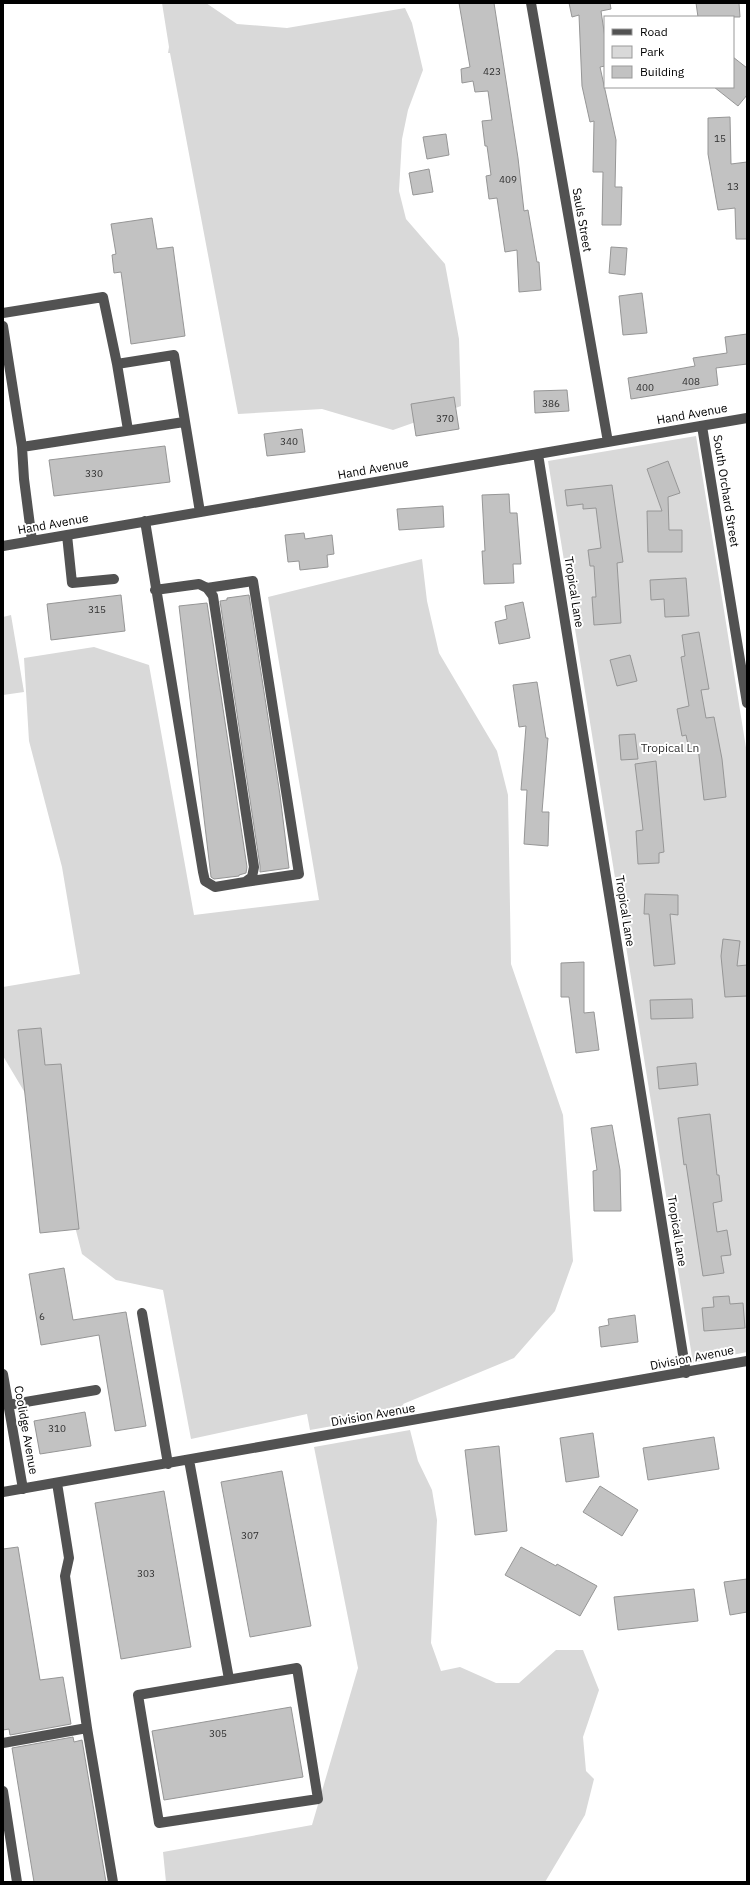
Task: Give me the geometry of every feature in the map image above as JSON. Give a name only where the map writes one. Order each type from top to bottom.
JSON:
[{"type":"street","name":"Sauls Street","points":[[531,3],[608,442]]},
{"type":"street","points":[[3,313],[103,297],[117,364],[128,430]]},
{"type":"street","points":[[3,326],[22,447],[24,478],[32,541]]},
{"type":"street","points":[[117,364],[174,355],[200,512]]},
{"type":"street","name":"Hand Avenue","points":[[3,546],[747,418]]},
{"type":"street","points":[[22,447],[184,422]]},
{"type":"street","name":"South Orchard Street","points":[[702,426],[747,703]]},
{"type":"street","name":"Tropical Lane","points":[[538,454],[686,1373]]},
{"type":"street","points":[[145,521],[155,590],[206,881],[215,887],[299,874],[253,581],[207,588]]},
{"type":"street","points":[[67,535],[72,583],[114,579]]},
{"type":"street","points":[[155,590],[199,584],[207,588],[213,596],[254,867],[252,876],[245,882]]},
{"type":"street","points":[[142,1313],[168,1464]]},
{"type":"street","name":"Division Avenue","points":[[3,1492],[686,1373],[747,1361]]},
{"type":"street","name":"Coolidge Avenue","points":[[3,1374],[23,1489]]},
{"type":"street","points":[[8,1404],[96,1390]]},
{"type":"street","points":[[189,1460],[229,1679]]},
{"type":"street","points":[[57,1483],[69,1558],[65,1576],[87,1728],[113,1882]]},
{"type":"street","points":[[298,1668],[318,1799],[159,1823],[138,1695],[229,1679],[298,1668]]},
{"type":"street","points":[[3,1743],[87,1728]]},
{"type":"street","points":[[3,1791],[17,1882]]},
{"type":"green space","points":[[162,3],[206,3],[237,24],[287,28],[405,8],[412,23],[423,70],[408,110],[402,139],[399,191],[406,219],[445,264],[459,339],[461,406],[393,430],[322,409],[238,414],[170,53],[168,53],[169,47]]},
{"type":"green space","name":"Tropical Ln","points":[[696,436],[747,754],[747,1352],[693,1363],[548,461]]},
{"type":"green space","points":[[422,559],[427,601],[439,653],[497,751],[508,795],[511,964],[563,1115],[573,1261],[555,1311],[514,1358],[403,1404],[406,1413],[310,1430],[307,1414],[191,1439],[163,1290],[116,1280],[82,1254],[71,1211],[62,1155],[3,1056],[3,987],[80,974],[62,867],[29,741],[24,658],[94,647],[149,665],[194,915],[319,900],[268,597]]},
{"type":"green space","points":[[11,615],[24,692],[3,695],[3,617]]},
{"type":"green space","points":[[410,1430],[418,1461],[432,1490],[437,1520],[431,1643],[441,1671],[460,1667],[496,1683],[519,1683],[556,1650],[583,1650],[599,1690],[583,1737],[586,1771],[594,1779],[585,1815],[545,1882],[166,1882],[163,1852],[312,1825],[358,1668],[314,1447]]},
{"type":"building","points":[[459,3],[494,3],[518,158],[524,211],[528,210],[537,262],[539,262],[541,290],[519,292],[517,250],[505,252],[497,198],[489,199],[486,176],[491,175],[482,121],[492,120],[488,91],[475,92],[473,81],[462,83],[461,69],[470,67]]},
{"type":"building","points":[[569,3],[610,3],[611,9],[601,11],[604,31],[604,66],[600,67],[616,140],[615,187],[622,187],[621,225],[602,225],[603,172],[593,172],[594,121],[590,122],[582,86],[579,15],[572,17]]},
{"type":"building","points":[[696,3],[739,3],[740,17],[698,16]]},
{"type":"building","points":[[734,58],[747,68],[747,95],[738,106],[715,88],[734,88]]},
{"type":"building","points":[[730,117],[731,164],[747,162],[747,239],[736,239],[735,208],[718,210],[708,154],[708,118]]},
{"type":"building","points":[[446,134],[449,155],[427,159],[423,137]]},
{"type":"building","points":[[429,169],[433,192],[413,195],[409,173]]},
{"type":"building","points":[[152,218],[157,249],[173,247],[185,336],[131,344],[121,272],[114,273],[112,255],[116,254],[111,224]]},
{"type":"building","points":[[611,247],[627,248],[625,275],[609,273]]},
{"type":"building","points":[[642,293],[647,333],[623,335],[619,296]]},
{"type":"building","points":[[747,334],[747,364],[716,368],[718,385],[631,399],[628,378],[695,366],[693,358],[727,353],[725,337]]},
{"type":"building","points":[[567,390],[569,411],[535,413],[534,391]]},
{"type":"building","points":[[454,397],[459,429],[416,436],[411,404]]},
{"type":"building","points":[[302,429],[305,452],[267,456],[264,434]]},
{"type":"building","points":[[165,446],[170,482],[54,496],[49,460]]},
{"type":"building","points":[[668,461],[680,493],[668,497],[669,530],[682,530],[682,552],[648,552],[647,511],[662,511],[647,469]]},
{"type":"building","points":[[612,485],[623,562],[617,563],[621,623],[594,625],[592,597],[596,597],[594,566],[590,566],[588,550],[601,548],[596,508],[583,509],[583,504],[567,506],[565,490]]},
{"type":"building","points":[[509,494],[510,513],[517,513],[521,564],[513,564],[514,583],[484,584],[482,551],[485,551],[482,495]]},
{"type":"building","points":[[443,506],[444,527],[399,530],[397,509]]},
{"type":"building","points":[[304,533],[305,539],[332,535],[334,554],[327,555],[328,567],[300,570],[299,561],[288,562],[285,535]]},
{"type":"building","points":[[686,578],[689,616],[665,617],[664,599],[651,600],[650,580]]},
{"type":"building","points":[[121,595],[125,631],[51,640],[47,604]]},
{"type":"building","points":[[249,595],[280,795],[289,868],[260,872],[220,601],[227,600],[227,598]]},
{"type":"building","points":[[523,602],[530,638],[499,644],[495,622],[507,619],[505,606]]},
{"type":"building","points":[[207,603],[247,867],[246,873],[239,876],[214,879],[211,877],[179,606]]},
{"type":"building","points":[[699,632],[709,689],[701,690],[706,718],[714,717],[722,759],[726,797],[704,800],[698,747],[689,749],[686,735],[682,736],[677,709],[689,706],[681,657],[685,656],[682,635]]},
{"type":"building","points":[[630,655],[637,681],[617,686],[610,660]]},
{"type":"building","points":[[537,682],[546,738],[548,738],[542,812],[549,812],[548,846],[524,844],[527,790],[521,790],[526,726],[519,727],[513,685]]},
{"type":"building","points":[[635,734],[638,759],[621,760],[619,735]]},
{"type":"building","points":[[656,761],[664,852],[659,853],[659,863],[638,864],[636,831],[643,830],[635,764]]},
{"type":"building","points":[[645,894],[678,895],[678,915],[670,914],[675,964],[654,966],[649,914],[644,914]]},
{"type":"building","points":[[723,939],[740,941],[737,966],[747,965],[747,996],[725,997],[721,956]]},
{"type":"building","points":[[584,962],[584,1013],[594,1012],[599,1050],[576,1053],[569,997],[561,997],[561,963]]},
{"type":"building","points":[[692,999],[693,1018],[651,1019],[650,1000]]},
{"type":"building","points":[[41,1028],[45,1065],[61,1064],[79,1229],[40,1233],[18,1030]]},
{"type":"building","points":[[696,1063],[698,1085],[659,1089],[657,1067]]},
{"type":"building","points":[[710,1114],[717,1175],[719,1175],[722,1201],[713,1203],[717,1232],[727,1230],[731,1255],[721,1256],[724,1273],[703,1276],[686,1164],[684,1165],[678,1118]]},
{"type":"building","points":[[612,1125],[620,1170],[621,1211],[594,1211],[593,1171],[597,1170],[591,1128]]},
{"type":"building","points":[[64,1268],[73,1320],[126,1312],[146,1426],[115,1431],[99,1335],[41,1345],[29,1274]]},
{"type":"building","points":[[729,1296],[730,1304],[743,1303],[745,1328],[704,1331],[702,1308],[714,1307],[713,1297]]},
{"type":"building","points":[[635,1315],[638,1342],[601,1347],[599,1327],[609,1325],[608,1319]]},
{"type":"building","points":[[85,1412],[91,1446],[40,1454],[34,1421]]},
{"type":"building","points":[[593,1433],[599,1477],[566,1482],[560,1438]]},
{"type":"building","points":[[714,1437],[719,1469],[648,1480],[643,1448]]},
{"type":"building","points":[[499,1446],[507,1531],[475,1535],[465,1450]]},
{"type":"building","points":[[282,1471],[311,1626],[250,1637],[221,1482]]},
{"type":"building","points":[[600,1486],[638,1510],[622,1536],[583,1512]]},
{"type":"building","points":[[164,1491],[191,1647],[121,1659],[95,1503]]},
{"type":"building","points":[[18,1547],[40,1680],[63,1677],[71,1724],[10,1735],[9,1729],[3,1730],[3,1549]]},
{"type":"building","points":[[521,1547],[556,1566],[557,1564],[597,1586],[580,1616],[505,1575]]},
{"type":"building","points":[[747,1579],[747,1612],[730,1615],[724,1582]]},
{"type":"building","points":[[694,1589],[698,1621],[618,1630],[614,1597]]},
{"type":"building","points":[[291,1707],[303,1777],[164,1800],[152,1731]]},
{"type":"building","points":[[73,1737],[74,1742],[82,1740],[106,1882],[34,1882],[12,1748]]}]
